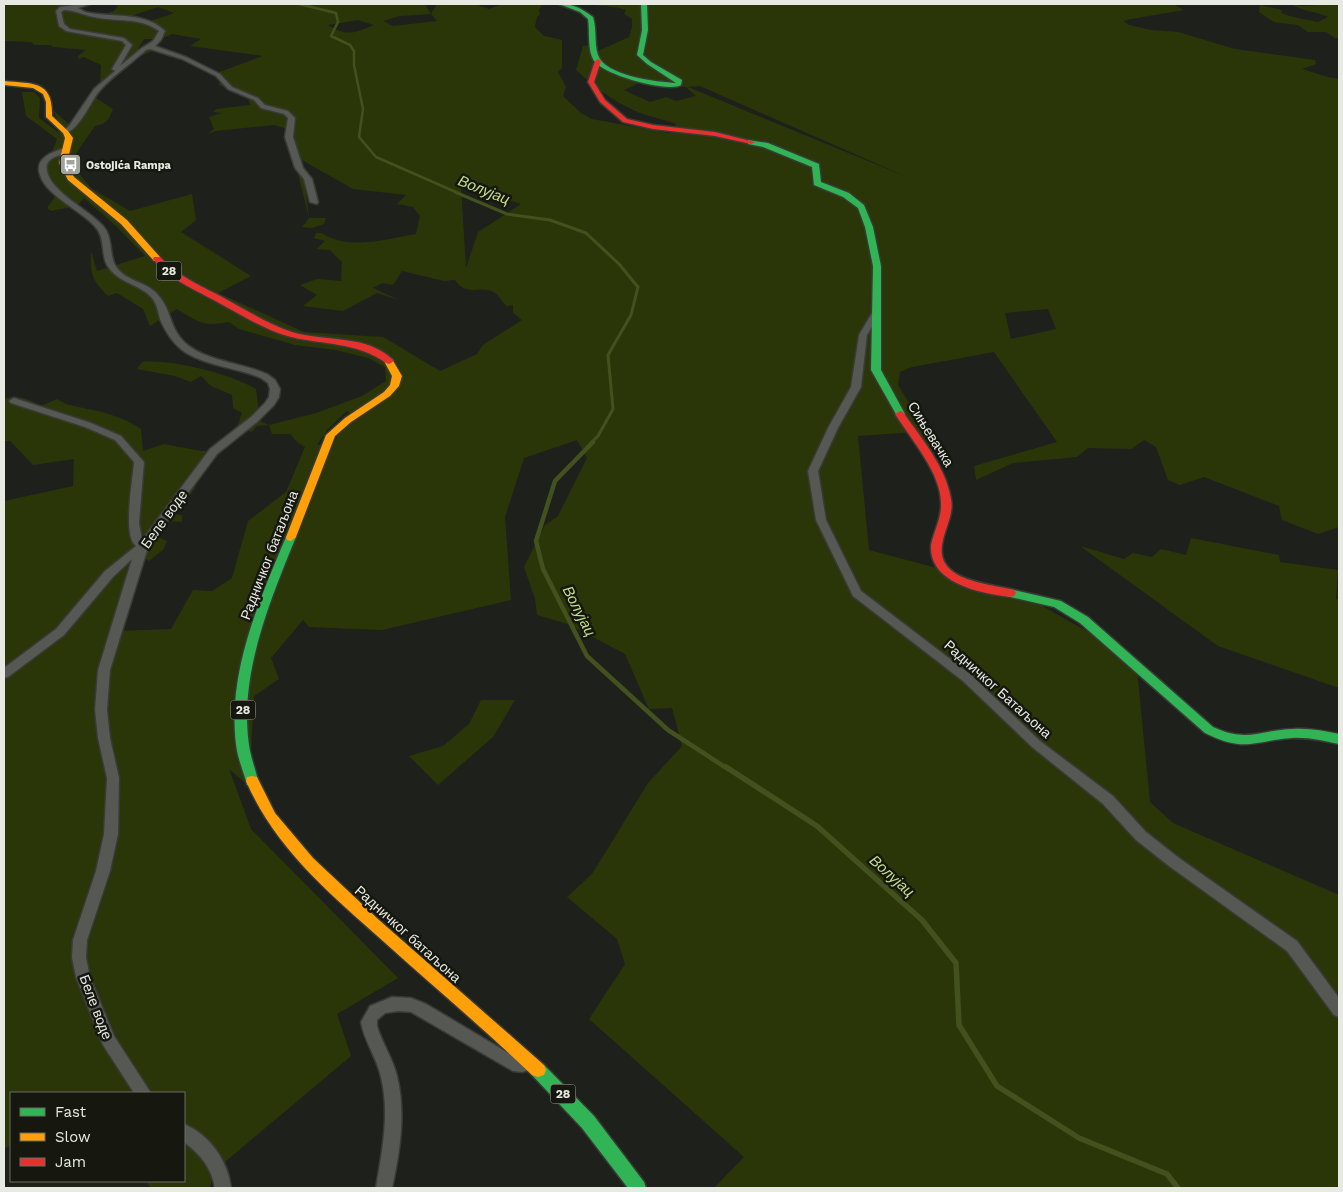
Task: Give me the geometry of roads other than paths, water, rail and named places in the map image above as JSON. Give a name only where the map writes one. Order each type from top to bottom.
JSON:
[{"type":"street","points":[[87,4],[73,8],[62,8],[58,12],[61,25],[68,30],[124,40],[129,45],[112,74]]},
{"type":"street","points":[[562,4],[582,11],[591,18],[595,38],[594,53],[598,61],[635,80],[678,85],[680,81],[676,77],[646,62],[640,56],[645,41],[644,4]]},
{"type":"street","points":[[4,83],[31,87],[45,93],[48,99],[49,117],[66,132],[72,127],[96,90],[112,74],[144,49],[151,47],[160,37],[162,31],[156,25],[142,21],[95,16],[73,8]]},
{"type":"street","points":[[151,47],[184,58],[218,75],[230,88],[256,99],[263,107],[286,112],[292,118],[289,136],[299,168],[308,179],[314,202]]},
{"type":"street","name":"Сињевачка","points":[[598,61],[591,82],[602,101],[621,118],[641,125],[715,134],[765,145],[816,166],[817,183],[846,195],[861,207],[869,227],[877,266],[875,315],[876,370],[908,427],[941,477],[946,500],[936,549],[942,566],[956,579],[985,590],[1018,594],[1057,604],[1084,620],[1209,730],[1225,739],[1243,742],[1304,733],[1339,739]]},
{"type":"street","name":"Радничког батаљона","points":[[66,132],[69,140],[62,161],[70,179],[125,223],[152,255],[173,274],[268,325],[307,338],[368,348],[382,355],[394,365],[397,376],[391,391],[344,421],[327,442],[275,575],[256,634],[244,697],[242,730],[247,766],[263,807],[277,829],[296,851],[380,930],[531,1062],[586,1120],[638,1188]]},
{"type":"street","name":"Беле воде","points":[[66,151],[56,152],[47,159],[43,165],[44,174],[52,186],[101,227],[110,264],[119,277],[151,293],[158,300],[168,328],[174,337],[191,352],[214,362],[264,374],[272,380],[275,389],[274,397],[267,408],[215,450],[143,546],[104,670],[101,704],[104,738],[113,778],[111,834],[103,871],[80,940],[79,958],[83,977],[108,1040],[142,1092]]},
{"type":"street","name":"Радничког Батаљона","points":[[875,315],[863,335],[856,387],[833,428],[813,471],[821,520],[857,593],[967,678],[1036,744],[1108,800],[1141,836],[1174,862],[1292,946],[1339,1010]]},
{"type":"street","points":[[4,674],[60,632],[109,574],[128,556],[143,546],[136,541],[134,523],[139,462],[118,438],[88,425],[14,401]]},
{"type":"street","points":[[384,1188],[394,1127],[393,1096],[382,1054],[371,1031],[369,1022],[373,1014],[389,1004],[411,1005],[428,1013],[513,1064],[522,1065],[531,1062]]},
{"type":"street","points":[[185,1133],[202,1146],[216,1161],[222,1173],[223,1188]]},
{"type":"waterway","name":"Волујац","points":[[299,4],[336,13],[338,22],[331,36],[350,45],[354,51],[354,65],[363,109],[359,137],[376,157],[458,193]]},
{"type":"waterway","name":"Волујац","points":[[455,192],[507,214],[550,220],[586,233],[619,264],[638,287],[631,315],[608,355],[613,409],[598,436],[591,443]]},
{"type":"waterway","name":"Волујац","points":[[593,442],[555,481],[536,541],[543,569],[587,656],[668,730],[728,769]]},
{"type":"waterway","name":"Волујац","points":[[726,767],[817,826],[922,920],[956,963],[959,1025],[997,1086],[1079,1138],[1167,1174],[1178,1188]]},
{"type":"place","name":"Ostojića Rampa","points":[[70,165]]}]
